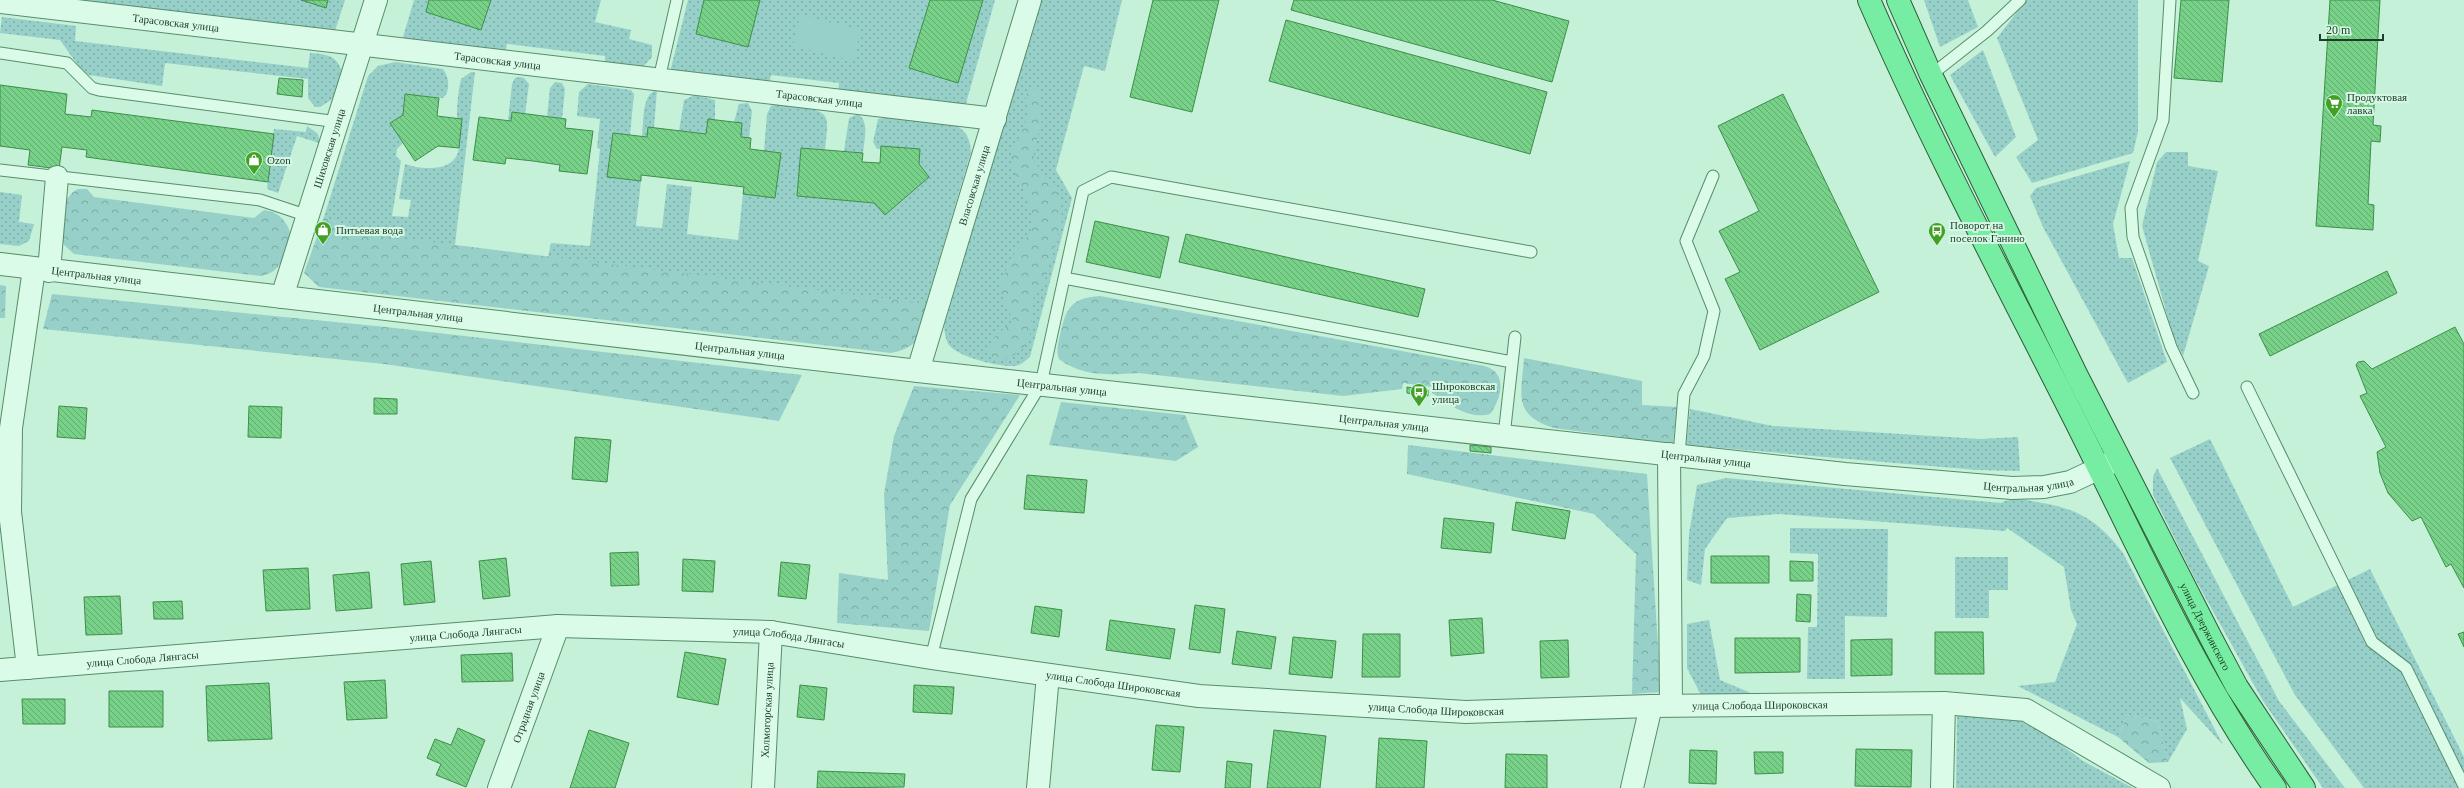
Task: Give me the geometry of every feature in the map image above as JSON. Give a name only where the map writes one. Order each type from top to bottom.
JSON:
[{"type":"highway","name":"улица Дзержинского","points":[[1869,0],[1957,186],[2156,582],[2250,752],[2275,788]]},
{"type":"highway","name":"улица Дзержинского","points":[[1898,0],[1931,75],[2076,374],[2237,687],[2304,788]]},
{"type":"street","name":"Шиховская улица","points":[[282,297],[376,0]]},
{"type":"street","name":"Власовская улица","points":[[918,371],[1030,0]]},
{"type":"street","name":"Тарасовская улица","points":[[0,2],[47,4],[362,44],[995,119]]},
{"type":"street","points":[[28,668],[10,512],[11,428],[42,270],[57,177]]},
{"type":"street","name":"Центральная улица","points":[[0,264],[918,371],[1845,474],[2012,488],[2044,487],[2070,482],[2100,470],[2120,458]]},
{"type":"street","points":[[1632,788],[1661,705],[1674,455]]},
{"type":"street","name":"улица Слобода Лянгасы","points":[[0,670],[558,626],[771,632],[931,658]]},
{"type":"street","name":"Отрадная улица","points":[[499,788],[558,626]]},
{"type":"street","name":"Холмогорская улица","points":[[763,788],[771,632]]},
{"type":"street","name":"улица Слобода Широковская","points":[[931,658],[1199,696],[1466,712],[1661,705],[1944,703],[2026,710],[2159,788]]},
{"type":"street","points":[[1038,788],[1048,675]]},
{"type":"street","points":[[1942,788],[1944,703]]},
{"type":"lane","points":[[659,79],[677,0]]},
{"type":"lane","points":[[1931,75],[1987,31],[2020,0]]},
{"type":"lane","points":[[2170,0],[2163,120],[2131,208],[2133,236],[2171,347],[2193,393]]},
{"type":"lane","points":[[0,53],[67,63],[92,88],[99,90],[338,122]]},
{"type":"lane","points":[[0,170],[260,200],[308,216]]},
{"type":"lane","points":[[1674,455],[1684,394],[1704,356],[1714,311],[1686,242],[1713,176]]},
{"type":"lane","points":[[931,658],[971,499],[1041,384],[1083,191],[1111,177],[1530,252]]},
{"type":"lane","points":[[1064,278],[1512,362]]},
{"type":"lane","points":[[1504,436],[1515,337]]},
{"type":"lane","points":[[2247,387],[2372,642],[2406,668],[2464,786]]},
{"type":"green space","points":[[69,0],[345,0],[334,34]]},
{"type":"green space","points":[[414,0],[601,0],[595,22],[631,30],[629,39],[652,45],[652,57],[641,69],[605,67],[605,56],[507,44],[505,55],[401,44]]},
{"type":"green space","points":[[688,0],[995,0],[965,107],[838,94],[839,83],[771,75],[769,87],[675,73],[671,68]]},
{"type":"green space","points":[[1039,0],[1122,0],[1105,71],[1084,66],[1056,170],[1072,198],[1030,357],[1018,365],[1007,366],[979,360],[954,349],[949,345],[945,336],[944,327]]},
{"type":"green space","points":[[1924,0],[1968,0],[1978,27],[1940,47]]},
{"type":"green space","points":[[2026,0],[2138,0],[2138,132],[2133,153],[2032,183],[2016,157],[2038,140],[1997,38]]},
{"type":"green space","points":[[800,15],[861,30],[853,61],[793,46]]},
{"type":"green space","points":[[2,17],[76,26],[75,41],[308,68],[310,53],[321,54],[330,56],[334,59],[340,66],[342,72],[334,98],[320,107],[315,107],[308,98],[308,79],[165,63],[162,86],[89,75],[82,71],[60,40],[0,33]]},
{"type":"green space","points":[[1983,50],[2016,137],[1995,157],[1950,75]]},
{"type":"green space","points":[[395,62],[443,69],[447,76],[448,88],[446,95],[443,98],[405,94],[403,115],[390,123],[403,143],[397,149],[396,156],[401,161],[392,216],[408,217],[411,200],[399,199],[405,164],[420,168],[438,168],[452,161],[457,155],[459,147],[457,114],[461,79],[471,72],[475,72],[455,245],[384,240],[324,217],[368,76],[378,66]]},
{"type":"green space","points":[[515,78],[524,78],[529,84],[525,114],[512,112],[511,121],[508,121],[512,84]]},
{"type":"green space","points":[[555,82],[562,83],[565,89],[562,119],[547,116],[550,88]]},
{"type":"green space","points":[[588,84],[631,90],[634,94],[630,135],[613,133],[607,177],[641,181],[636,226],[662,228],[667,184],[692,187],[687,234],[738,240],[743,194],[775,198],[781,153],[764,151],[767,114],[771,106],[780,105],[808,109],[822,113],[826,117],[827,130],[825,150],[801,148],[797,196],[874,203],[885,215],[929,177],[919,164],[920,149],[882,146],[881,149],[877,149],[873,142],[878,119],[889,117],[953,124],[957,126],[966,135],[970,143],[971,152],[926,304],[548,257],[551,243],[590,246],[600,149],[597,148],[600,119],[577,116],[579,92]]},
{"type":"green space","points":[[1033,89],[1039,92],[1042,121],[1034,149],[1034,161],[1061,197],[1062,222],[1046,277],[1032,301],[1032,326],[1029,340],[1020,352],[1000,361],[986,353],[997,335],[1014,323],[1001,293],[1001,282],[1011,258],[1030,233],[1033,219],[1023,188],[1017,181],[1010,157],[1030,113],[1025,95]]},
{"type":"green space","points":[[657,90],[654,128],[648,127],[647,137],[642,136],[643,117],[646,103],[648,97]]},
{"type":"green space","points":[[695,95],[715,100],[715,120],[706,134],[679,131],[684,100]]},
{"type":"green space","points":[[748,103],[752,111],[749,138],[741,137],[742,124],[734,122],[739,104]]},
{"type":"green space","points":[[858,114],[862,117],[865,127],[863,153],[844,151],[849,118]]},
{"type":"green space","points":[[307,126],[317,133],[322,144],[297,136],[278,193],[267,189],[274,129],[306,132]]},
{"type":"green space","points":[[2166,152],[2188,152],[2188,166],[2218,171],[2198,261],[2209,266],[2183,356],[2173,336],[2142,226],[2157,162]]},
{"type":"green space","points":[[2130,161],[2113,224],[2119,258],[2132,258],[2167,362],[2128,383],[2043,227],[2030,196],[2036,188]]},
{"type":"green space","points":[[78,189],[87,189],[94,197],[254,218],[264,210],[269,211],[278,215],[285,221],[291,235],[285,255],[279,266],[274,271],[261,276],[74,254],[64,245],[61,239],[66,200]]},
{"type":"green space","points":[[0,192],[22,195],[19,222],[34,224],[29,241],[19,246],[0,244]]},
{"type":"green space","points":[[324,217],[384,240],[424,241],[930,304],[922,330],[915,342],[909,347],[891,353],[319,287],[304,273]]},
{"type":"green space","points":[[0,285],[6,286],[5,318],[0,318]]},
{"type":"green space","points":[[52,294],[386,327],[802,375],[779,421],[384,364],[43,329]]},
{"type":"green space","points":[[1100,296],[1484,366],[1492,369],[1500,380],[1500,393],[1498,401],[1490,414],[1474,415],[1452,406],[1432,393],[1433,387],[1403,383],[1402,389],[1343,396],[1138,373],[1097,374],[1087,372],[1068,365],[1059,359],[1058,344],[1062,326],[1071,306],[1082,299]]},
{"type":"green space","points":[[1524,358],[1642,381],[1642,405],[1677,407],[1673,444],[1554,428],[1541,423],[1532,417],[1522,402],[1521,393]]},
{"type":"green space","points":[[914,386],[1020,395],[950,505],[929,631],[837,623],[839,573],[888,580],[884,494],[894,436]]},
{"type":"green space","points":[[1061,402],[1185,415],[1198,447],[1176,461],[1049,445]]},
{"type":"green space","points":[[1690,409],[1773,426],[1980,439],[2018,437],[2020,471],[1977,470],[1686,445]]},
{"type":"green space","points":[[2210,439],[2293,607],[2370,569],[2464,757],[2464,788],[2364,788],[2295,695],[2170,458]]},
{"type":"green space","points":[[1408,445],[1647,474],[1661,692],[1632,694],[1636,554],[1594,514],[1407,474]]},
{"type":"green space","points":[[2157,468],[2279,701],[2345,788],[2323,788],[2263,701],[2195,579],[2153,495],[2153,477]]},
{"type":"green space","points":[[1726,478],[2001,503],[2014,499],[2022,499],[2063,508],[2086,517],[2105,532],[2123,553],[2223,745],[2180,698],[2187,729],[2168,762],[2158,721],[2127,715],[2118,737],[2018,686],[2055,682],[2077,624],[2071,610],[2064,567],[2007,528],[2005,531],[1779,514],[1727,518],[1705,549],[1701,585],[1687,580],[1689,534],[1697,485]]},
{"type":"green space","points":[[1790,528],[1888,529],[1887,617],[1845,616],[1845,679],[1807,679],[1808,627],[1817,627],[1818,554],[1790,553]]},
{"type":"green space","points":[[1955,557],[2008,557],[2008,590],[1989,590],[1989,618],[1955,618]]},
{"type":"green space","points":[[1709,620],[1720,680],[1758,696],[1702,697],[1687,668],[1687,624]]},
{"type":"green space","points":[[2127,715],[2158,721],[2168,762],[2149,763],[2118,737]]},
{"type":"green space","points":[[1957,716],[2013,716],[2051,737],[2083,761],[2133,788],[1956,788]]},
{"type":"building","points":[[301,0],[328,0],[326,8]]},
{"type":"building","points":[[429,0],[491,0],[481,30],[426,12]]},
{"type":"building","points":[[704,0],[760,0],[748,47],[696,34]]},
{"type":"building","points":[[930,0],[983,0],[958,83],[909,68]]},
{"type":"building","points":[[1153,0],[1219,0],[1192,112],[1130,97]]},
{"type":"building","points":[[1294,0],[1492,0],[1569,21],[1552,82],[1291,10]]},
{"type":"building","points":[[2181,0],[2229,0],[2222,82],[2174,78]]},
{"type":"building","points":[[2330,0],[2380,0],[2373,125],[2381,126],[2380,142],[2371,141],[2368,204],[2374,205],[2373,230],[2316,226]]},
{"type":"building","points":[[1286,20],[1547,92],[1530,154],[1269,81]]},
{"type":"building","points":[[279,78],[303,80],[302,97],[277,94]]},
{"type":"building","points":[[0,85],[67,94],[65,114],[91,117],[92,110],[274,134],[268,182],[86,157],[87,150],[62,147],[59,169],[28,165],[30,150],[0,146]]},
{"type":"building","points":[[405,94],[439,98],[437,116],[462,119],[459,148],[438,146],[415,161],[390,123],[403,115]]},
{"type":"building","points":[[1783,94],[1879,292],[1760,350],[1725,279],[1740,272],[1719,231],[1759,211],[1718,126]]},
{"type":"building","points":[[512,112],[566,119],[565,128],[593,131],[587,174],[559,171],[560,165],[533,161],[506,158],[505,164],[473,160],[479,117],[511,121]]},
{"type":"building","points":[[708,119],[742,123],[741,137],[751,138],[750,149],[781,153],[775,198],[743,194],[744,187],[641,175],[641,181],[607,177],[613,133],[647,137],[648,127],[706,134]]},
{"type":"building","points":[[881,146],[920,149],[919,164],[929,177],[885,215],[874,203],[797,196],[801,148],[863,153],[862,162],[880,163]]},
{"type":"building","points":[[1095,221],[1169,237],[1160,278],[1086,262]]},
{"type":"building","points":[[1186,234],[1425,289],[1418,317],[1179,262]]},
{"type":"building","points":[[2387,271],[2397,293],[2270,356],[2259,334]]},
{"type":"building","points":[[2455,327],[2464,344],[2464,588],[2451,564],[2446,567],[2421,517],[2412,521],[2388,493],[2380,473],[2377,452],[2386,447],[2360,396],[2367,393],[2356,365],[2358,362],[2364,361],[2372,369]]},
{"type":"building","points":[[1407,387],[1428,390],[1428,396],[1407,393]]},
{"type":"building","points":[[374,398],[397,399],[397,414],[374,414]]},
{"type":"building","points":[[59,406],[87,408],[85,439],[57,437]]},
{"type":"building","points":[[249,406],[282,407],[281,438],[248,437]]},
{"type":"building","points":[[575,437],[611,440],[607,482],[572,479]]},
{"type":"building","points":[[1470,445],[1491,447],[1491,453],[1470,451]]},
{"type":"building","points":[[1027,475],[1087,480],[1084,513],[1024,509]]},
{"type":"building","points":[[1516,502],[1570,511],[1565,539],[1512,530]]},
{"type":"building","points":[[1444,518],[1494,523],[1491,553],[1441,548]]},
{"type":"building","points":[[638,552],[639,585],[611,586],[610,553]]},
{"type":"building","points":[[1711,556],[1769,556],[1769,583],[1711,583]]},
{"type":"building","points":[[506,558],[510,596],[483,599],[479,561]]},
{"type":"building","points":[[683,559],[715,561],[713,592],[682,591]]},
{"type":"building","points":[[431,561],[435,602],[404,605],[401,564]]},
{"type":"building","points":[[1790,561],[1813,562],[1813,581],[1790,581]]},
{"type":"building","points":[[781,562],[810,565],[806,599],[778,596]]},
{"type":"building","points":[[308,568],[310,609],[266,611],[263,570]]},
{"type":"building","points":[[369,572],[372,608],[336,611],[333,575]]},
{"type":"building","points":[[1797,594],[1811,595],[1810,622],[1796,621]]},
{"type":"building","points":[[120,596],[122,634],[86,635],[84,597]]},
{"type":"building","points":[[182,601],[183,619],[154,619],[153,602]]},
{"type":"building","points":[[1195,605],[1225,609],[1220,653],[1189,649]]},
{"type":"building","points":[[1035,606],[1062,610],[1059,637],[1031,633]]},
{"type":"building","points":[[1482,618],[1484,653],[1451,656],[1449,620]]},
{"type":"building","points":[[1110,620],[1175,629],[1170,659],[1106,650]]},
{"type":"building","points":[[1237,631],[1276,637],[1271,669],[1232,664]]},
{"type":"building","points":[[1935,632],[1983,632],[1984,674],[1935,674]]},
{"type":"building","points":[[2464,632],[2464,647],[2458,634]]},
{"type":"building","points":[[1363,634],[1400,634],[1400,677],[1362,677]]},
{"type":"building","points":[[1293,637],[1336,641],[1332,678],[1289,674]]},
{"type":"building","points":[[1735,638],[1800,638],[1800,672],[1735,673]]},
{"type":"building","points":[[1892,639],[1892,675],[1851,676],[1851,640]]},
{"type":"building","points":[[1568,640],[1569,677],[1541,678],[1540,641]]},
{"type":"building","points":[[685,652],[726,659],[718,705],[677,697]]},
{"type":"building","points":[[512,653],[513,681],[462,682],[461,655]]},
{"type":"building","points":[[385,680],[387,718],[347,720],[344,682]]},
{"type":"building","points":[[269,683],[272,739],[208,741],[206,686]]},
{"type":"building","points":[[800,685],[827,688],[824,720],[797,717]]},
{"type":"building","points":[[914,685],[954,687],[952,714],[913,712]]},
{"type":"building","points":[[109,691],[163,691],[163,727],[109,727]]},
{"type":"building","points":[[22,699],[65,699],[65,724],[23,724]]},
{"type":"building","points":[[1156,725],[1184,727],[1180,772],[1152,770]]},
{"type":"building","points":[[458,728],[485,740],[466,787],[436,775],[441,764],[427,758],[435,739],[451,745]]},
{"type":"building","points":[[589,730],[629,743],[615,788],[570,788]]},
{"type":"building","points":[[1274,730],[1326,736],[1320,788],[1267,788]]},
{"type":"building","points":[[1379,738],[1427,741],[1424,788],[1376,788]]},
{"type":"building","points":[[1856,749],[1912,750],[1911,787],[1855,786]]},
{"type":"building","points":[[1690,750],[1717,751],[1716,784],[1689,783]]},
{"type":"building","points":[[1754,752],[1783,752],[1783,773],[1755,774]]},
{"type":"building","points":[[1506,754],[1547,755],[1547,788],[1505,788]]},
{"type":"building","points":[[1227,761],[1252,764],[1250,788],[1225,788]]},
{"type":"building","points":[[818,771],[905,774],[904,787],[817,788]]},
{"type":"place","name":"Продуктовая лавка","points":[[2334,118]]},
{"type":"place","name":"Ozon","points":[[254,175]]},
{"type":"place","name":"Питьевая вода","points":[[323,245]]},
{"type":"place","name":"Поворот на поселок Ганино","points":[[1937,246]]},
{"type":"place","name":"Широковская улица","points":[[1419,407]]}]
